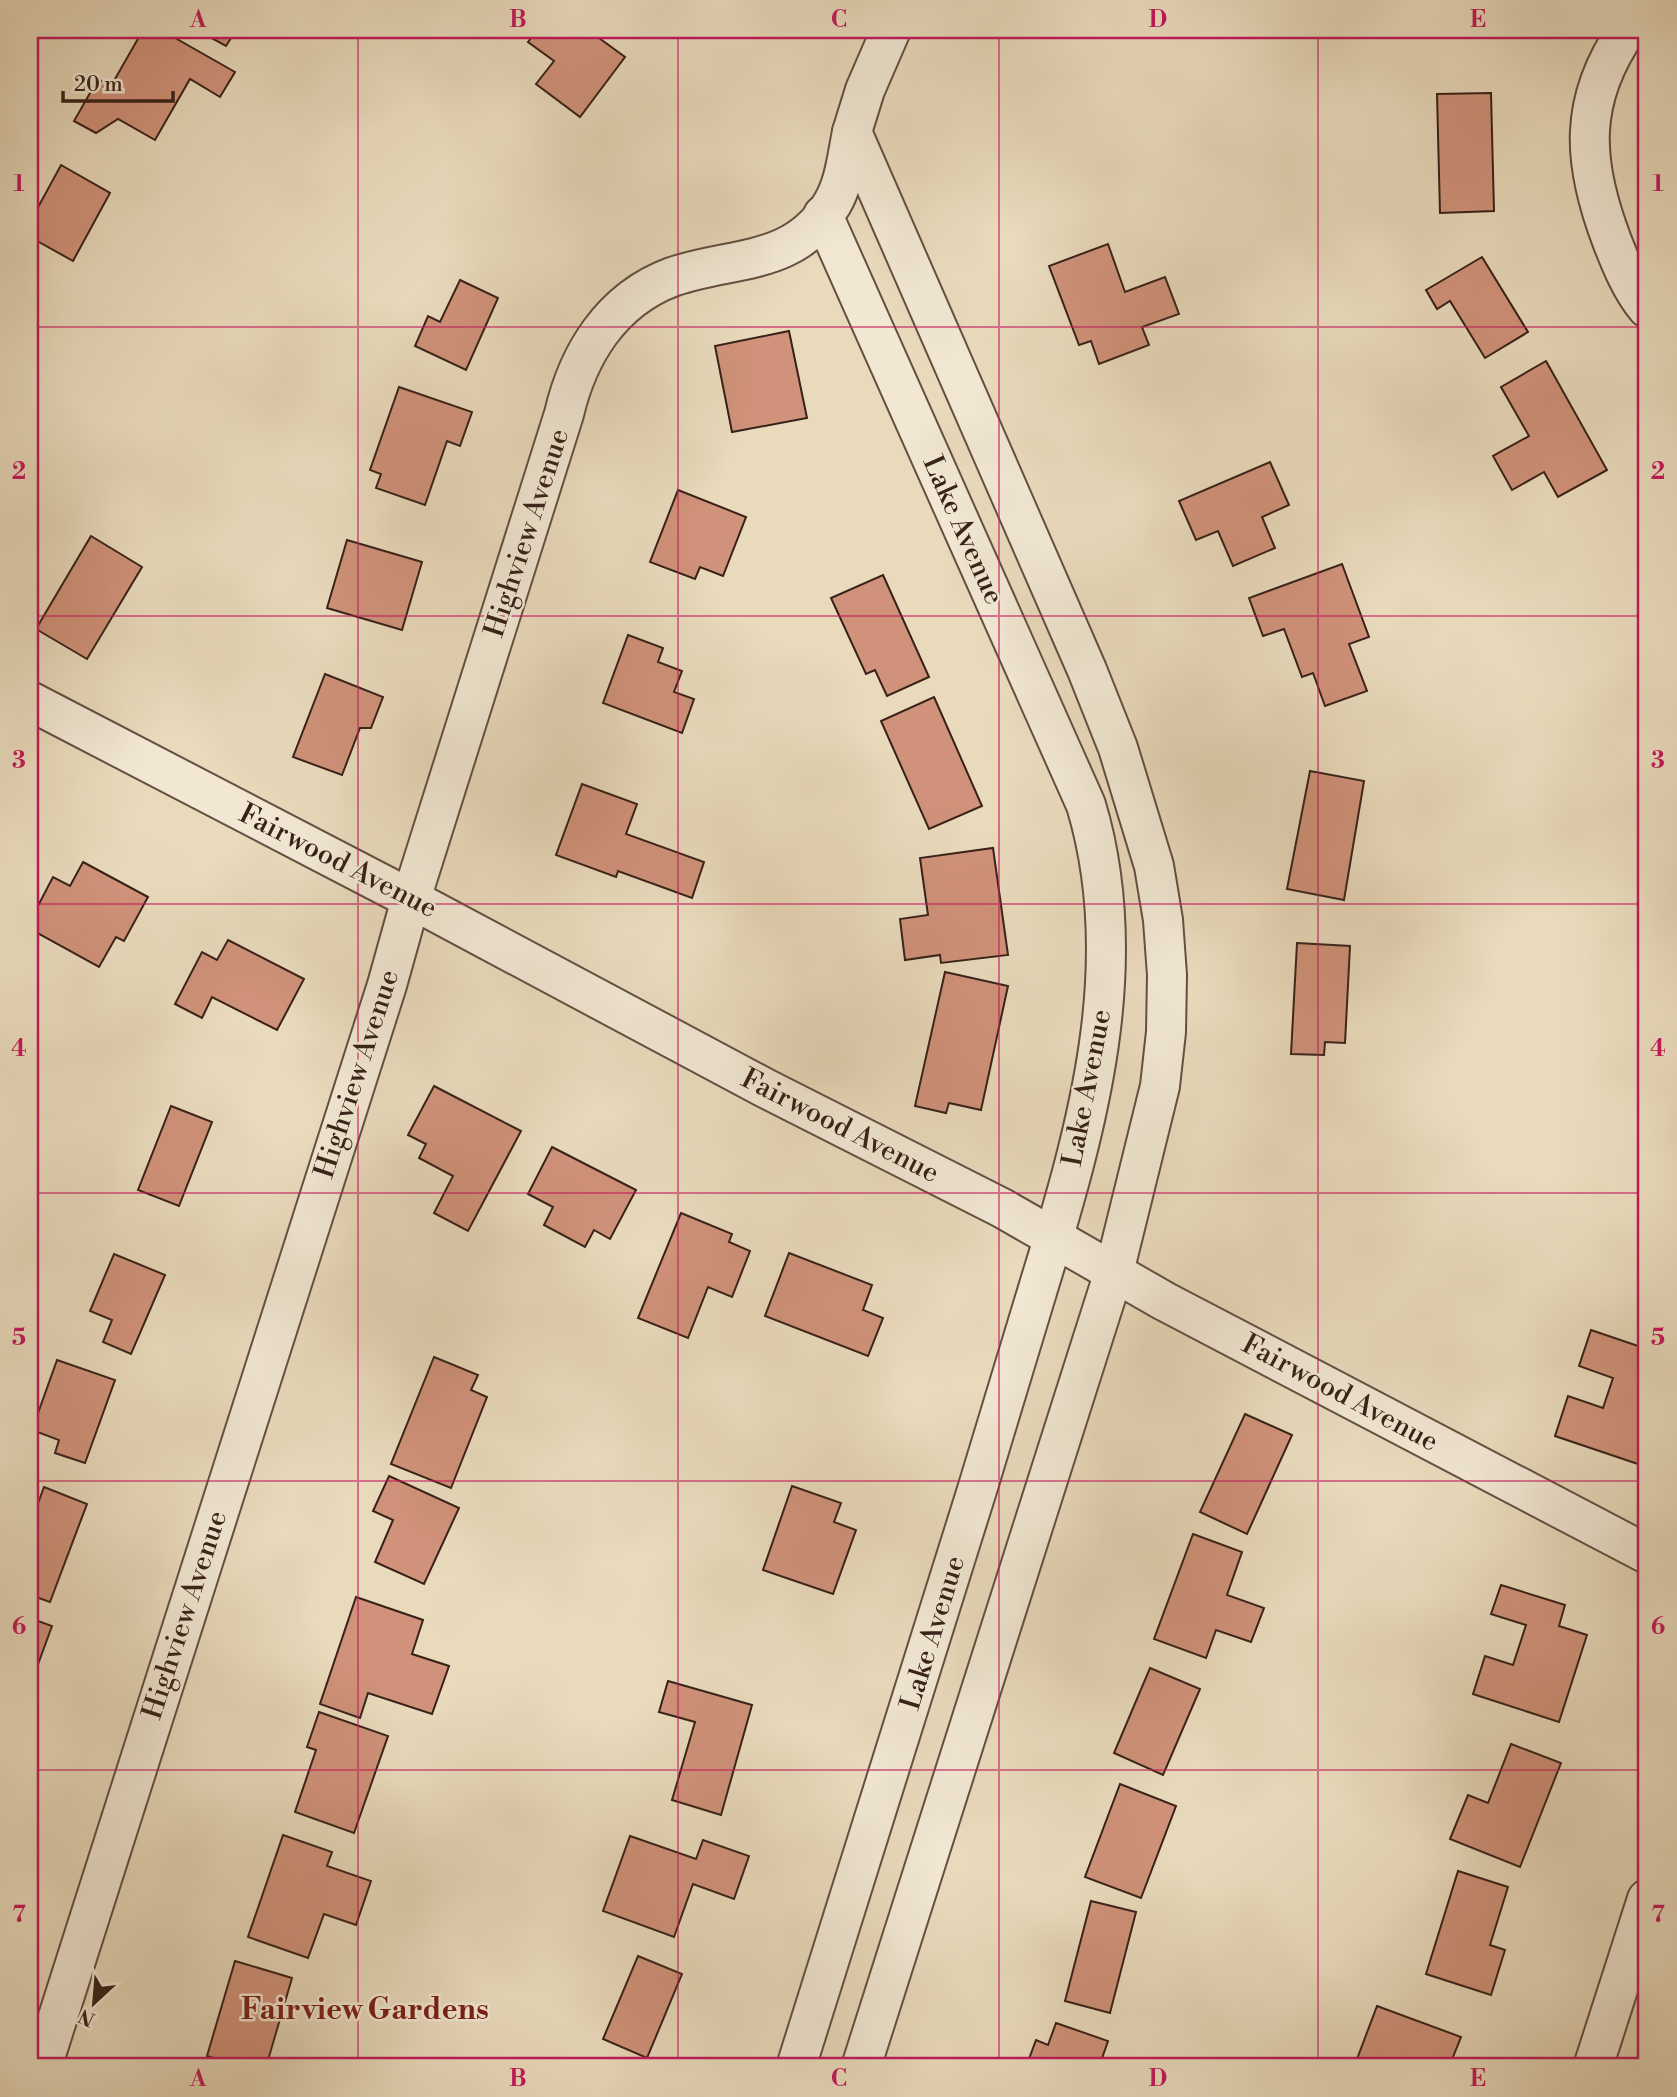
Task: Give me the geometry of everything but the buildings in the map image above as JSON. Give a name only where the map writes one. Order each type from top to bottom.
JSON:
[{"type":"street","points":[[823,215],[841,187],[852,132],[865,90],[891,30]]},
{"type":"street","points":[[1627,30],[1600,76],[1589,131],[1590,160],[1603,218],[1619,259],[1638,297],[1647,308]]},
{"type":"street","name":"Lake Avenue","points":[[852,132],[1087,670],[1118,748],[1154,866],[1163,920],[1167,975],[1166,1032],[1160,1086],[1114,1272],[861,2067]]},
{"type":"street","name":"Lake Avenue","points":[[796,2067],[925,1662],[1054,1237],[1088,1112],[1100,1049],[1106,921],[1104,881],[1096,838],[1086,806],[823,215]]},
{"type":"street","name":"Highview Avenue","points":[[42,2067],[387,985],[411,899],[571,386],[583,356],[602,329],[626,305],[653,287],[673,277],[771,254],[794,243],[823,215]]},
{"type":"street","name":"Fairwood Avenue","points":[[30,701],[411,899],[765,1088],[1003,1208],[1189,1314],[1647,1554]]},
{"type":"street","points":[[1593,2067],[1647,1899]]},
{"type":"district","name":"Fairview Gardens","points":[[365,2010]]}]
